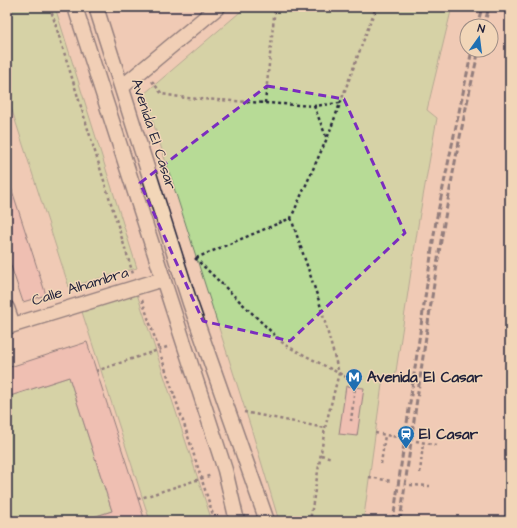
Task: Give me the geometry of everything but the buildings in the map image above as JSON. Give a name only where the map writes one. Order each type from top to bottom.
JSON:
[{"type":"street","points":[[75,7],[225,470],[237,521]]},
{"type":"street","name":"Avenida El Casar","points":[[96,7],[190,303],[267,521]]},
{"type":"street","points":[[122,87],[218,7]]},
{"type":"street","name":"Calle Alhambra","points":[[10,326],[163,279]]},
{"type":"street","points":[[7,308],[10,326]]},
{"type":"path","points":[[50,7],[137,286],[214,521]]},
{"type":"path","points":[[265,103],[275,7]]},
{"type":"path","points":[[311,520],[326,428],[339,373],[319,301],[291,218],[327,138],[376,7]]},
{"type":"path","points":[[144,70],[162,94],[186,98],[314,106],[340,103]]},
{"type":"path","points":[[314,106],[327,138]]},
{"type":"path","points":[[178,266],[291,218]]},
{"type":"path","points":[[196,258],[285,345],[350,379],[355,387],[351,421]]},
{"type":"path","points":[[96,371],[183,342]]},
{"type":"path","points":[[227,409],[326,428]]},
{"type":"path","points":[[375,433],[397,438]]},
{"type":"path","points":[[381,464],[385,435]]},
{"type":"path","points":[[416,441],[436,445]]},
{"type":"path","points":[[420,472],[423,443]]},
{"type":"path","points":[[321,455],[332,458]]},
{"type":"path","points":[[138,499],[225,470]]},
{"type":"path","points":[[369,477],[391,481]]},
{"type":"path","points":[[410,484],[430,486]]},
{"type":"path","points":[[508,521],[510,503]]},
{"type":"highlighted area","points":[[267,86],[344,99],[405,233],[290,341],[203,321],[140,183]]},
{"type":"green space","points":[[7,7],[55,7],[137,268],[69,287],[7,95]]},
{"type":"green space","points":[[246,7],[452,7],[427,110],[437,118],[419,219],[395,378],[383,377],[364,516],[375,518],[375,521],[279,521],[251,428],[144,94]]},
{"type":"green space","points":[[137,294],[212,521],[150,521],[82,312]]},
{"type":"green space","points":[[69,377],[112,511],[81,521],[7,521],[7,397]]},
{"type":"railway","points":[[479,18],[482,7]]},
{"type":"railway","points":[[486,18],[489,7]]},
{"type":"railway","points":[[393,521],[436,221],[470,58]]},
{"type":"railway","points":[[400,521],[434,285],[454,167],[477,58]]},
{"type":"place","name":"Avenida El Casar","points":[[354,392]]},
{"type":"place","name":"El Casar","points":[[406,449]]}]
